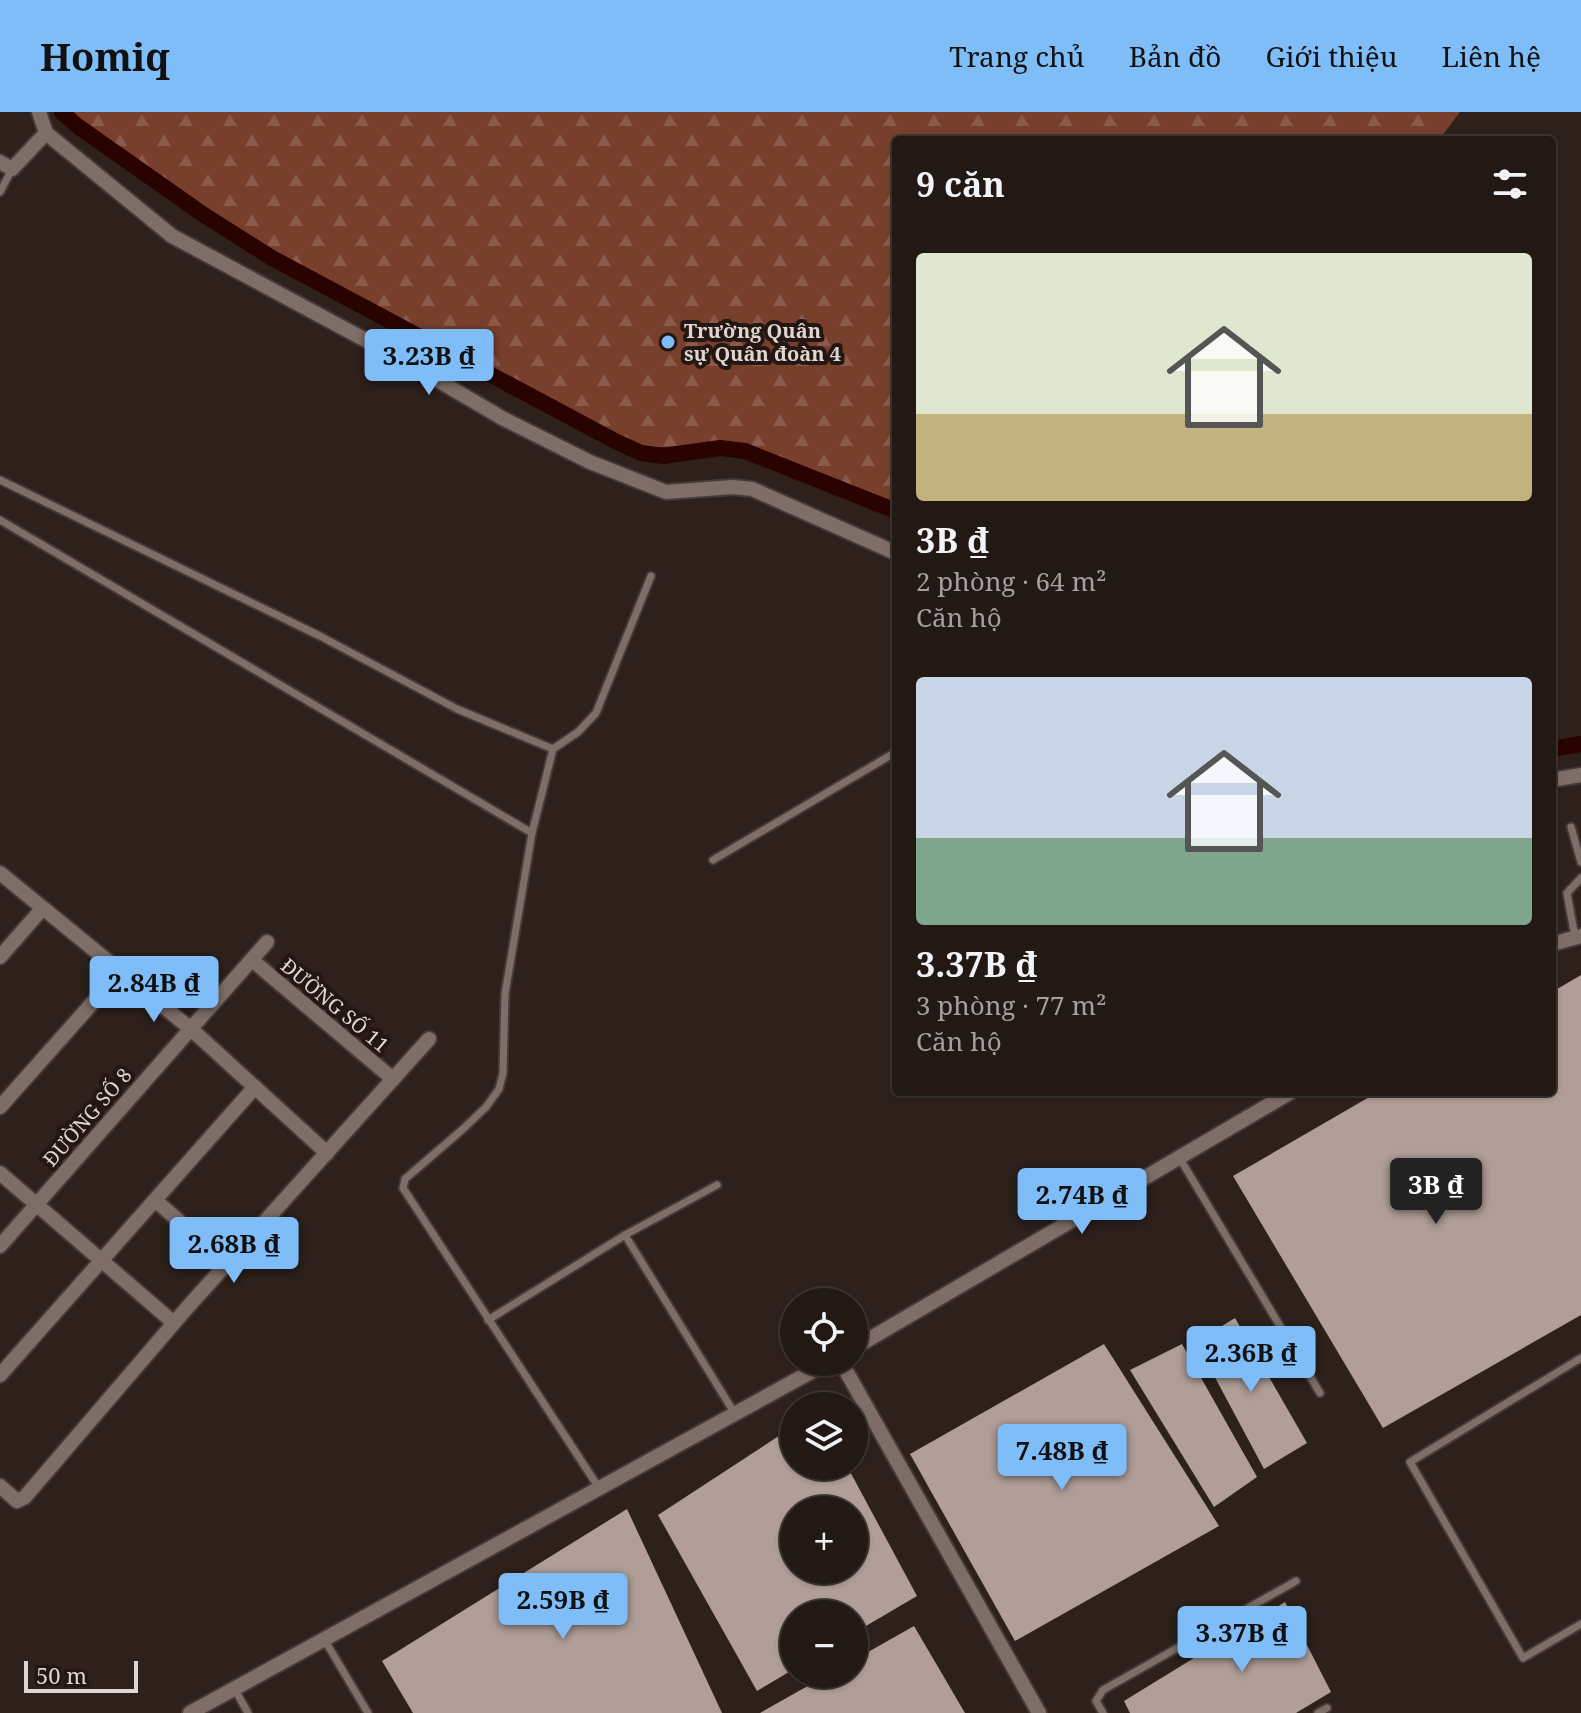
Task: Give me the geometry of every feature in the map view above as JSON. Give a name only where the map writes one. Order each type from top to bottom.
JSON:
[{"type":"street","points":[[39,112],[46,133],[172,236],[412,365],[502,418],[666,492],[733,487],[752,489],[892,551]]},
{"type":"street","points":[[6,166],[46,133]]},
{"type":"street","points":[[1556,779],[1581,775]]},
{"type":"street","points":[[0,873],[191,1029],[327,1153]]},
{"type":"street","points":[[0,957],[42,909]]},
{"type":"street","points":[[1556,943],[1578,937]]},
{"type":"street","name":"ĐƯỜNG SỐ 8","points":[[0,1246],[267,942]]},
{"type":"street","name":"ĐƯỜNG SỐ 11","points":[[252,960],[393,1079]]},
{"type":"street","points":[[0,1107],[120,972]]},
{"type":"street","points":[[0,1486],[17,1501],[25,1497],[174,1323],[429,1039]]},
{"type":"street","points":[[0,1375],[255,1087]]},
{"type":"street","points":[[868,1340],[1284,1096]]},
{"type":"street","points":[[0,1173],[174,1323]]},
{"type":"street","points":[[155,1200],[227,1263]]},
{"type":"street","points":[[190,1713],[804,1376]]},
{"type":"street","points":[[849,1376],[1039,1713]]},
{"type":"lane","points":[[0,192],[6,166]]},
{"type":"lane","points":[[0,480],[320,636],[457,709],[553,749]]},
{"type":"lane","points":[[0,520],[532,833]]},
{"type":"lane","points":[[599,1488],[403,1188],[405,1179],[486,1107],[499,1089],[503,1073],[505,994],[532,833],[553,749],[578,732],[596,713],[651,576]]},
{"type":"lane","points":[[713,860],[892,754]]},
{"type":"lane","points":[[1571,827],[1581,862]]},
{"type":"lane","points":[[1578,937],[1567,893],[1581,878]]},
{"type":"lane","points":[[1179,1157],[1320,1393]]},
{"type":"lane","points":[[488,1320],[625,1235],[717,1185]]},
{"type":"lane","points":[[625,1235],[735,1414]]},
{"type":"lane","points":[[1581,1358],[1410,1462],[1523,1658],[1581,1624]]},
{"type":"lane","points":[[1103,1713],[1096,1701],[1103,1690],[1296,1581]]},
{"type":"lane","points":[[324,1639],[368,1713]]},
{"type":"lane","points":[[234,1688],[248,1713]]},
{"type":"lane","points":[[1318,1713],[1327,1708]]},
{"type":"green space","name":"Trường Quân sự Quân đoàn 4","points":[[71,112],[1460,112],[1442,136],[892,136],[892,505],[743,445],[712,443],[657,447],[625,440],[268,251],[178,191]]},
{"type":"building","points":[[1581,975],[1581,1315],[1383,1428],[1233,1176],[1371,1096],[1556,1096],[1556,990]]},
{"type":"building","points":[[1235,1318],[1307,1443],[1264,1469],[1196,1342]]},
{"type":"building","points":[[1104,1344],[1219,1526],[1015,1641],[910,1454]]},
{"type":"building","points":[[1182,1344],[1257,1477],[1214,1507],[1130,1370]]},
{"type":"building","points":[[780,1435],[780,1480],[855,1480],[863,1496],[780,1496],[780,1584],[868,1584],[868,1505],[917,1596],[868,1625],[868,1600],[780,1600],[780,1677],[757,1691],[658,1515]]},
{"type":"building","points":[[627,1509],[722,1713],[413,1713],[382,1661]]},
{"type":"building","points":[[1285,1602],[1331,1692],[1296,1713],[1130,1713],[1124,1701]]},
{"type":"building","points":[[914,1626],[965,1713],[760,1713],[804,1688],[868,1688],[868,1652]]},
{"type":"waterway","points":[[62,112],[204,215],[272,258],[615,441],[641,453],[663,456],[720,448],[745,451],[892,509]]},
{"type":"waterway","points":[[1556,748],[1581,744]]},
{"type":"place","name":"Trường Quân sự Quân đoàn 4","points":[[668,342]]}]
